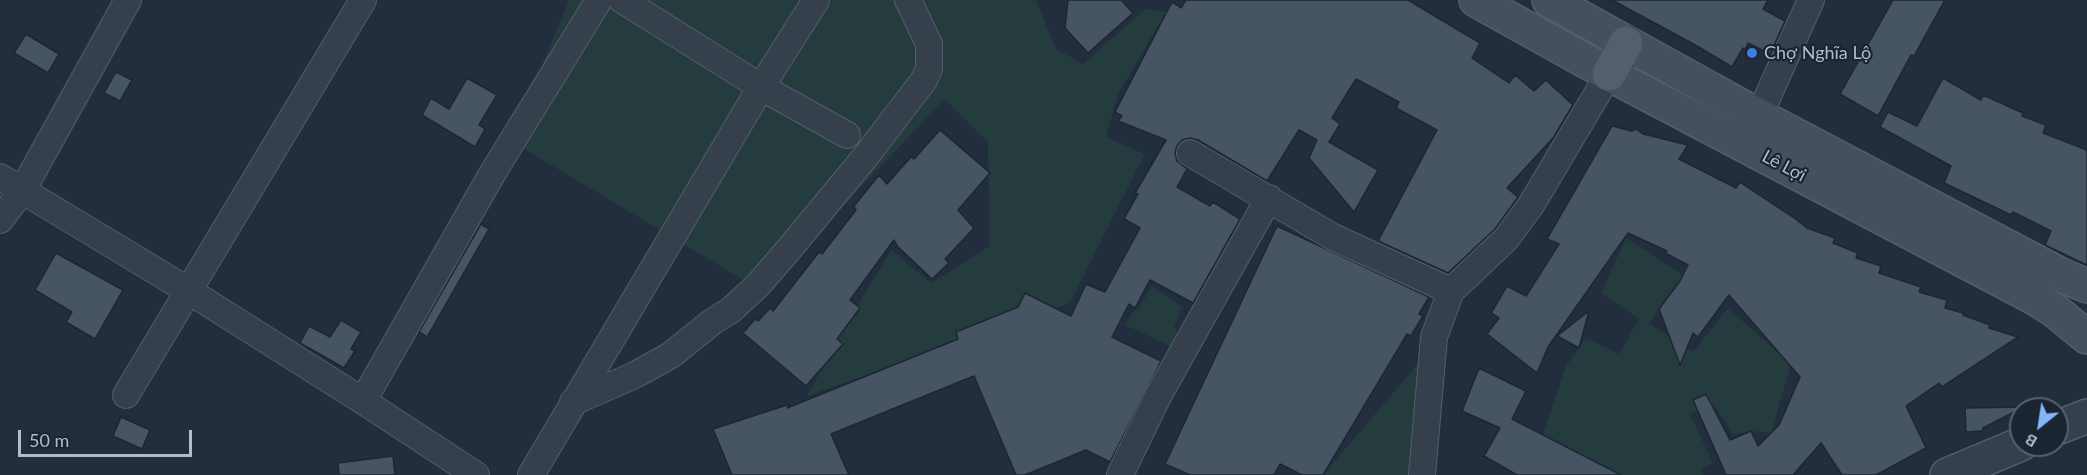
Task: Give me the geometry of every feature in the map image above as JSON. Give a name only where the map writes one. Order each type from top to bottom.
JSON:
[{"type":"main road","name":"Lê Lợi","points":[[1476,0],[1609,75],[2033,297],[2054,310],[2087,337]]},
{"type":"main road","name":"Lê Lợi","points":[[1549,0],[1759,116],[2061,276],[2087,286]]},
{"type":"main road","points":[[1609,75],[1626,43]]},
{"type":"street","points":[[0,220],[22,191],[128,0]]},
{"type":"street","points":[[126,395],[363,0]]},
{"type":"street","points":[[363,401],[492,174],[599,0]]},
{"type":"street","points":[[621,0],[761,87],[847,135]]},
{"type":"street","points":[[531,475],[761,87],[816,0]]},
{"type":"street","points":[[573,402],[634,375],[671,355],[712,322],[731,310],[758,285],[790,248],[866,156],[924,80],[929,69],[929,44],[908,0]]},
{"type":"street","points":[[1759,116],[1811,0]]},
{"type":"street","points":[[1422,475],[1434,337],[1451,291],[1506,239],[1531,205],[1609,75]]},
{"type":"street","points":[[1190,153],[1333,237],[1451,291]]},
{"type":"street","points":[[0,177],[189,291],[476,475]]},
{"type":"street","points":[[1120,475],[1158,396],[1269,198]]},
{"type":"street","points":[[2069,423],[2087,416]]},
{"type":"street","points":[[1947,475],[2009,449]]},
{"type":"green space","points":[[569,0],[1036,0],[1056,49],[1083,64],[1145,9],[1166,12],[1118,94],[1106,137],[1145,154],[1070,303],[807,396],[844,328],[891,250],[931,283],[990,246],[988,142],[945,99],[762,291],[511,141]]},
{"type":"green space","points":[[1626,238],[1683,275],[1649,323],[1693,352],[1728,308],[1791,365],[1771,433],[1751,431],[1733,434],[1714,405],[1690,414],[1713,463],[1701,469],[1704,475],[1553,475],[1533,464],[1566,366],[1586,338],[1619,354],[1639,319],[1601,293]]},
{"type":"green space","points":[[1234,255],[1247,261],[1168,409],[1155,401],[1179,350],[1125,325],[1133,312],[1138,310],[1152,286],[1182,307],[1174,328],[1179,332]]},
{"type":"green space","points":[[1434,345],[1423,475],[1323,475]]},
{"type":"building","points":[[1068,0],[1121,0],[1133,13],[1088,53],[1065,28]]},
{"type":"building","points":[[1186,0],[1408,0],[1480,43],[1472,58],[1509,83],[1515,75],[1534,91],[1546,80],[1573,105],[1553,138],[1507,188],[1518,197],[1495,229],[1448,273],[1378,241],[1437,130],[1396,108],[1399,102],[1356,79],[1332,118],[1340,124],[1329,142],[1378,170],[1354,212],[1309,158],[1317,140],[1299,130],[1267,181],[1198,140],[1190,138],[1182,140],[1175,153],[1177,161],[1187,169],[1177,187],[1210,206],[1213,202],[1240,219],[1193,303],[1150,280],[1135,308],[1129,304],[1112,337],[1161,361],[1110,462],[1086,450],[1025,475],[1016,475],[974,376],[831,434],[849,475],[732,475],[713,429],[790,404],[787,408],[958,339],[956,332],[1018,307],[1025,293],[1071,316],[1086,284],[1105,292],[1140,228],[1124,219],[1138,194],[1135,193],[1166,140],[1118,121],[1122,116],[1115,112],[1172,2],[1181,8]]},
{"type":"building","name":"Chợ Nghĩa Lộ","points":[[1612,0],[1768,0],[1763,9],[1785,21],[1770,54],[1748,43],[1732,67]]},
{"type":"building","points":[[1893,0],[1945,0],[1914,56],[1911,55],[1878,116],[1840,94]]},
{"type":"building","points":[[26,34],[59,54],[48,73],[14,53]]},
{"type":"building","points":[[116,72],[132,80],[120,101],[104,93]]},
{"type":"building","points":[[467,78],[497,95],[479,125],[485,129],[475,147],[422,115],[431,98],[449,109]]},
{"type":"building","points":[[1943,78],[1981,100],[1983,95],[2023,113],[2022,116],[2046,125],[2043,133],[2087,150],[2087,265],[2045,245],[2051,231],[1944,183],[1951,166],[1880,127],[1888,112],[1917,126]]},
{"type":"building","points":[[1612,126],[1632,131],[1636,129],[1643,134],[1688,145],[1679,159],[1736,188],[1740,182],[1807,228],[1835,238],[1833,243],[1858,253],[1856,258],[1881,266],[1879,273],[1921,287],[1919,292],[1947,300],[1945,308],[1990,325],[1989,328],[2018,337],[1942,387],[1939,383],[1906,406],[1926,448],[1876,475],[1842,475],[1821,443],[1793,475],[1726,475],[1693,400],[1706,394],[1730,440],[1751,431],[1758,446],[1779,425],[1800,377],[1729,295],[1698,337],[1693,333],[1680,365],[1659,309],[1680,281],[1688,265],[1665,253],[1667,251],[1628,233],[1548,347],[1537,373],[1487,334],[1499,318],[1491,313],[1507,286],[1526,296],[1559,244],[1547,239]]},
{"type":"building","points":[[940,130],[990,173],[958,210],[974,228],[945,259],[949,263],[932,279],[898,247],[894,240],[850,300],[860,308],[837,339],[843,344],[806,386],[743,333],[755,319],[758,321],[770,308],[773,311],[819,252],[822,254],[856,210],[854,206],[879,175],[887,184]]},
{"type":"building","points":[[481,224],[489,229],[427,337],[419,332]]},
{"type":"building","points":[[1277,226],[1429,297],[1419,314],[1423,316],[1411,336],[1407,334],[1323,475],[1302,475],[1280,464],[1274,475],[1190,475],[1165,464]]},
{"type":"building","points":[[56,253],[123,290],[95,339],[66,322],[72,312],[35,290]]},
{"type":"building","points":[[1589,311],[1579,348],[1557,336]]},
{"type":"building","points":[[341,320],[361,332],[351,349],[355,351],[344,368],[300,343],[309,326],[330,337]]},
{"type":"building","points":[[1479,368],[1526,391],[1512,419],[1621,475],[1517,475],[1484,456],[1500,428],[1462,411]]},
{"type":"building","points":[[2009,407],[2009,415],[1983,428],[1982,431],[1966,432],[1965,408]]},
{"type":"building","points":[[121,417],[150,430],[142,449],[113,436]]},
{"type":"building","points":[[393,456],[395,475],[339,475],[338,463]]},
{"type":"place","name":"Chợ Nghĩa Lộ","points":[[1752,53]]}]
